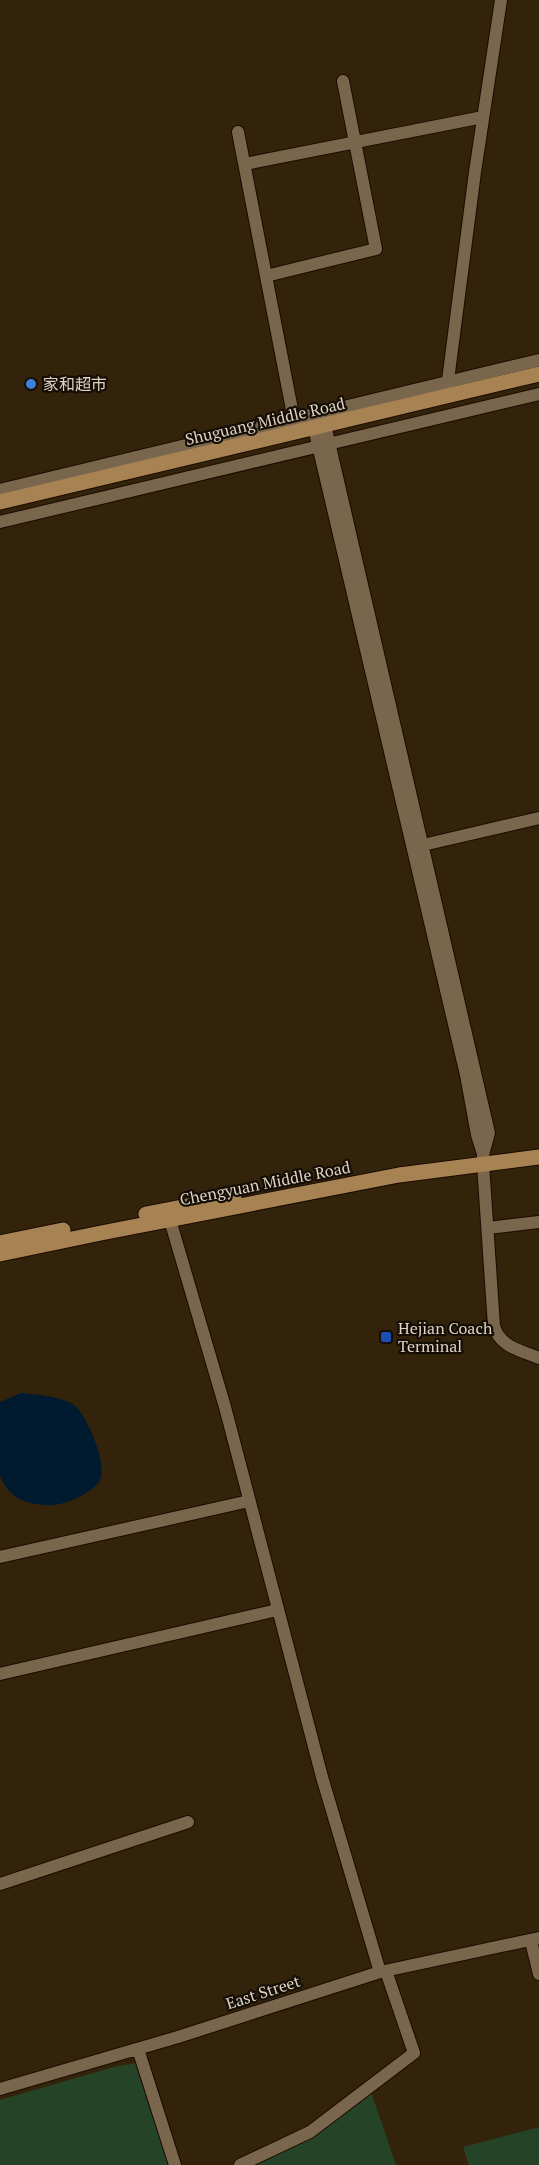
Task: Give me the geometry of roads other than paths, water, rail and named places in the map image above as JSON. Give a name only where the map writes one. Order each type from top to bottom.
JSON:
[{"type":"main road","name":"Shuguang Middle Road","points":[[0,502],[295,426],[322,436],[447,389],[539,374]]},
{"type":"main road","name":"Shuguang Middle Road","points":[[0,511],[539,384]]},
{"type":"main road","name":"Chengyuan Middle Road","points":[[0,1254],[539,1148]]},
{"type":"main road","name":"Chengyuan Middle Road","points":[[0,1243],[398,1166],[539,1157]]},
{"type":"street","points":[[447,389],[501,0]]},
{"type":"street","points":[[266,276],[376,249],[343,81]]},
{"type":"street","points":[[244,164],[483,117]]},
{"type":"street","points":[[238,132],[295,426]]},
{"type":"street","points":[[0,490],[295,426],[447,389],[539,360]]},
{"type":"street","points":[[0,522],[322,436],[539,394]]},
{"type":"street","points":[[322,436],[423,845],[485,1114],[489,1133],[483,1160]]},
{"type":"street","points":[[322,436],[466,1075],[483,1160],[494,1326],[497,1336],[504,1343],[539,1358]]},
{"type":"street","points":[[423,845],[539,818]]},
{"type":"street","points":[[170,1220],[225,1407],[322,1777],[383,1972],[414,2053],[310,2132],[240,2165]]},
{"type":"street","points":[[488,1228],[539,1222]]},
{"type":"street","points":[[0,1557],[249,1501]]},
{"type":"street","points":[[0,1674],[277,1610]]},
{"type":"street","points":[[0,1884],[188,1822]]},
{"type":"street","points":[[535,1940],[539,1974]]},
{"type":"street","name":"East Street","points":[[0,2089],[138,2049],[383,1972],[535,1940]]},
{"type":"street","points":[[138,2049],[174,2165]]},
{"type":"water","points":[[21,1393],[63,1400],[79,1410],[95,1441],[101,1463],[100,1480],[92,1489],[65,1502],[45,1505],[21,1500],[14,1496],[6,1486],[0,1476],[0,1402]]},
{"type":"place","name":"家和超市","points":[[31,384]]},
{"type":"place","name":"Hejian Coach Terminal","points":[[386,1337]]}]
